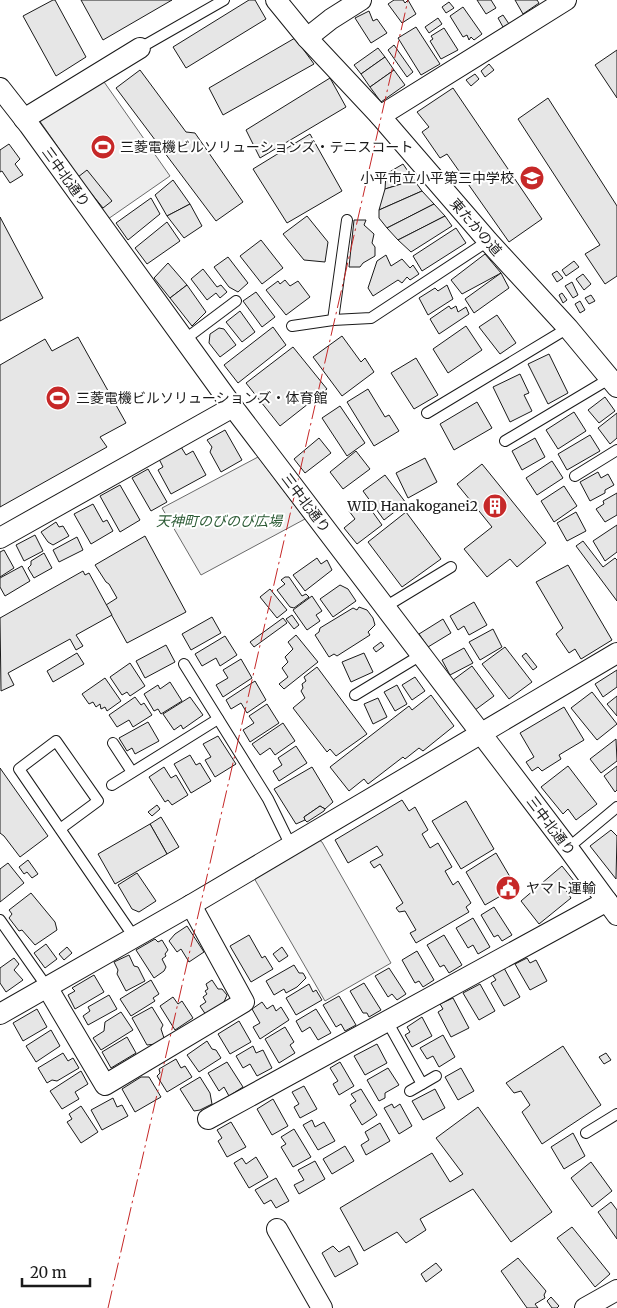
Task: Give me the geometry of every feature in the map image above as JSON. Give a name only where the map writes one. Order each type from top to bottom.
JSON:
[{"type":"street","name":"東たかの道","points":[[276,0],[307,38],[380,116],[488,242],[568,328],[613,383]]},
{"type":"street","points":[[307,38],[331,19],[361,0]]},
{"type":"street","points":[[380,116],[566,0]]},
{"type":"street","points":[[24,119],[140,48]]},
{"type":"street","name":"三中北通り","points":[[0,88],[233,407],[612,908]]},
{"type":"street","points":[[0,538],[233,407]]},
{"type":"street","points":[[0,1014],[291,846],[617,653]]},
{"type":"street","points":[[47,987],[105,1085],[244,1002],[190,905]]},
{"type":"street","points":[[208,1119],[387,1021],[612,908]]},
{"type":"street","points":[[278,1229],[322,1308]]},
{"type":"street","points":[[585,1308],[617,1290]]},
{"type":"lane","points":[[140,48],[224,0]]},
{"type":"lane","points":[[333,320],[346,220]]},
{"type":"lane","points":[[292,326],[333,320],[371,318],[488,242]]},
{"type":"lane","points":[[184,340],[236,301]]},
{"type":"lane","points":[[427,413],[568,328]]},
{"type":"lane","points":[[505,442],[613,383]]},
{"type":"lane","points":[[575,476],[617,450]]},
{"type":"lane","points":[[385,607],[451,567]]},
{"type":"lane","points":[[354,695],[421,655]]},
{"type":"lane","points":[[184,664],[268,799],[291,846]]},
{"type":"lane","points":[[112,785],[218,719]]},
{"type":"lane","points":[[60,829],[98,801],[56,741],[19,769],[60,829],[134,937]]},
{"type":"lane","points":[[113,743],[132,772]]},
{"type":"lane","points":[[568,848],[617,807]]},
{"type":"lane","points":[[0,920],[47,987]]},
{"type":"lane","points":[[387,1021],[422,1084]]},
{"type":"lane","points":[[410,1091],[436,1076]]},
{"type":"lane","points":[[586,1132],[617,1114]]},
{"type":"shaded area","name":"三菱電機ビルソリューションズ・テニスコート","points":[[102,79],[170,176],[108,219],[37,117]]},
{"type":"shaded area","name":"天神町のびのび広場","points":[[258,457],[305,519],[201,575],[162,508]]},
{"type":"shaded area","points":[[319,840],[322,842],[391,963],[325,1001],[254,878]]},
{"type":"building","points":[[55,0],[86,57],[56,76],[23,16]]},
{"type":"building","points":[[81,0],[172,0],[103,40]]},
{"type":"building","points":[[249,0],[255,0],[266,19],[186,68],[173,47]]},
{"type":"building","points":[[394,0],[403,0],[405,3],[408,0],[416,14],[402,23],[388,4]]},
{"type":"building","points":[[477,0],[491,0],[496,8],[486,14]]},
{"type":"building","points":[[515,0],[537,0],[539,3],[523,14]]},
{"type":"building","points":[[449,2],[454,8],[446,13],[442,7]]},
{"type":"building","points":[[463,7],[482,34],[474,40],[471,37],[469,40],[467,35],[463,37],[450,16]]},
{"type":"building","points":[[369,11],[373,21],[377,19],[387,33],[371,43],[355,18]]},
{"type":"building","points":[[503,15],[509,24],[503,27],[498,18]]},
{"type":"building","points":[[438,18],[442,24],[429,33],[425,27]]},
{"type":"building","points":[[416,27],[440,64],[421,75],[398,38]]},
{"type":"building","points":[[444,28],[458,50],[441,59],[430,41],[433,39],[431,36]]},
{"type":"building","points":[[295,38],[314,64],[223,115],[209,88]]},
{"type":"building","points":[[394,45],[413,72],[407,77],[388,50]]},
{"type":"building","points":[[378,48],[385,57],[361,74],[354,65]]},
{"type":"building","points":[[617,50],[617,98],[595,65]]},
{"type":"building","points":[[385,57],[394,70],[370,87],[361,74]]},
{"type":"building","points":[[489,64],[494,70],[485,77],[481,71]]},
{"type":"building","points":[[140,70],[186,132],[195,133],[243,202],[216,221],[116,88]]},
{"type":"building","points":[[394,70],[405,85],[381,102],[370,87]]},
{"type":"building","points":[[475,74],[479,79],[471,86],[466,80]]},
{"type":"building","points":[[330,78],[346,107],[260,158],[246,130]]},
{"type":"building","points":[[453,88],[542,219],[509,242],[447,154],[440,158],[422,132],[429,127],[417,112]]},
{"type":"building","points":[[548,98],[617,206],[617,276],[605,284],[585,254],[600,245],[518,119]]},
{"type":"building","points":[[310,134],[342,191],[287,223],[253,169]]},
{"type":"building","points":[[9,144],[20,159],[15,164],[23,175],[10,183],[2,171],[0,172],[0,150]]},
{"type":"building","points":[[403,164],[414,180],[385,189],[386,174]]},
{"type":"building","points":[[87,170],[112,201],[103,208],[78,177]]},
{"type":"building","points":[[173,180],[190,204],[167,216],[155,195]]},
{"type":"building","points":[[414,180],[422,191],[379,210],[385,189]]},
{"type":"building","points":[[422,191],[434,204],[387,228],[379,218],[379,210]]},
{"type":"building","points":[[151,198],[160,214],[128,240],[116,223]]},
{"type":"building","points":[[190,204],[202,226],[184,238],[167,216]]},
{"type":"building","points":[[434,204],[445,216],[398,240],[387,228]]},
{"type":"building","points":[[307,216],[328,242],[325,262],[304,260],[283,234]]},
{"type":"building","points":[[445,216],[452,226],[411,252],[398,240]]},
{"type":"building","points":[[0,217],[43,298],[0,321]]},
{"type":"building","points":[[354,220],[366,220],[364,225],[374,234],[372,243],[375,247],[375,256],[360,267],[349,267]]},
{"type":"building","points":[[167,222],[180,241],[147,264],[135,248]]},
{"type":"building","points":[[456,228],[466,243],[422,271],[413,256]]},
{"type":"building","points":[[261,240],[283,268],[262,284],[240,256]]},
{"type":"building","points":[[485,254],[501,273],[462,294],[451,280]]},
{"type":"building","points":[[386,255],[391,266],[402,259],[410,268],[413,265],[419,274],[410,280],[407,277],[402,283],[398,280],[373,296],[368,288],[377,261]]},
{"type":"building","points":[[228,257],[248,283],[238,292],[229,287],[214,267]]},
{"type":"building","points":[[574,261],[579,267],[566,276],[562,270]]},
{"type":"building","points":[[168,263],[187,285],[170,298],[154,278]]},
{"type":"building","points":[[203,269],[217,287],[221,285],[227,292],[220,298],[216,293],[207,300],[191,279]]},
{"type":"building","points":[[557,271],[563,278],[557,282],[552,274]]},
{"type":"building","points":[[501,273],[509,288],[474,313],[465,299]]},
{"type":"building","points":[[583,274],[591,284],[584,290],[576,279]]},
{"type":"building","points":[[285,280],[290,286],[298,281],[310,297],[286,315],[266,290],[278,281],[280,284]]},
{"type":"building","points":[[572,282],[578,295],[573,298],[565,286]]},
{"type":"building","points":[[187,285],[206,312],[192,326],[170,298]]},
{"type":"building","points":[[447,285],[453,299],[428,315],[419,298],[435,288],[438,291]]},
{"type":"building","points":[[256,292],[275,317],[262,327],[243,301]]},
{"type":"building","points":[[562,293],[567,300],[563,303],[559,295]]},
{"type":"building","points":[[591,295],[595,301],[589,304],[585,298]]},
{"type":"building","points":[[580,301],[585,310],[580,313],[575,304]]},
{"type":"building","points":[[449,306],[451,309],[456,306],[458,312],[466,307],[469,314],[439,334],[430,319]]},
{"type":"building","points":[[240,311],[255,332],[242,342],[226,322]]},
{"type":"building","points":[[497,315],[516,343],[500,354],[479,327]]},
{"type":"building","points":[[466,326],[482,350],[448,373],[433,349]]},
{"type":"building","points":[[273,327],[286,345],[238,383],[224,365]]},
{"type":"building","points":[[219,328],[224,329],[236,345],[220,357],[209,343],[210,334]]},
{"type":"building","points":[[342,336],[361,362],[365,358],[374,372],[342,396],[313,357]]},
{"type":"building","name":"三菱電機ビルソリューションズ・体育館","points":[[78,337],[126,423],[100,437],[107,447],[0,507],[0,365],[45,339],[52,351]]},
{"type":"building","points":[[293,347],[327,389],[280,426],[246,383]]},
{"type":"building","points":[[549,354],[568,393],[548,404],[528,364]]},
{"type":"building","points":[[416,358],[438,395],[414,409],[391,373]]},
{"type":"building","points":[[520,374],[529,393],[524,395],[532,411],[510,422],[493,387]]},
{"type":"building","points":[[368,389],[385,417],[389,415],[399,431],[374,446],[347,402]]},
{"type":"building","points":[[605,397],[615,411],[599,423],[588,410]]},
{"type":"building","points":[[477,402],[492,428],[454,450],[440,424]]},
{"type":"building","points":[[340,406],[365,443],[347,456],[322,418]]},
{"type":"building","points":[[574,412],[586,431],[558,449],[546,430]]},
{"type":"building","points":[[617,413],[617,438],[610,444],[598,428]]},
{"type":"building","points":[[225,430],[242,460],[221,472],[210,452],[212,447],[207,440]]},
{"type":"building","points":[[590,435],[600,451],[567,470],[558,454]]},
{"type":"building","points":[[319,438],[331,453],[305,473],[294,459]]},
{"type":"building","points":[[535,438],[545,457],[522,470],[512,451]]},
{"type":"building","points":[[181,447],[186,455],[193,451],[206,475],[171,494],[158,470],[163,467],[159,459]]},
{"type":"building","points":[[356,451],[370,469],[343,489],[330,472]]},
{"type":"building","points":[[425,458],[437,482],[408,498],[396,473]]},
{"type":"building","points":[[552,461],[563,478],[537,495],[526,478]]},
{"type":"building","name":"WID Hanakoganei2","points":[[482,464],[546,543],[517,567],[510,559],[487,577],[464,549],[492,527],[457,484]]},
{"type":"building","points":[[148,469],[167,502],[151,511],[132,478]]},
{"type":"building","points":[[598,472],[601,478],[608,474],[614,485],[605,490],[605,493],[590,501],[580,482]]},
{"type":"building","points":[[385,475],[406,503],[384,520],[363,491]]},
{"type":"building","points":[[120,485],[140,520],[120,532],[100,496]]},
{"type":"building","points":[[564,486],[577,506],[554,522],[541,501]]},
{"type":"building","points":[[617,493],[617,515],[605,522],[596,509],[604,504],[603,501]]},
{"type":"building","points":[[364,500],[382,525],[357,544],[344,528],[355,519],[349,511]]},
{"type":"building","points":[[93,504],[103,522],[107,520],[113,531],[91,544],[74,514]]},
{"type":"building","points":[[406,512],[441,559],[402,587],[368,542]]},
{"type":"building","points":[[576,512],[586,531],[567,541],[557,523]]},
{"type":"building","points":[[56,522],[59,527],[63,526],[69,536],[53,545],[48,542],[41,532]]},
{"type":"building","points":[[617,525],[617,552],[605,561],[593,541]]},
{"type":"building","points":[[35,535],[43,551],[24,561],[16,545]]},
{"type":"building","points":[[145,536],[186,612],[127,643],[106,605],[117,598],[95,565]]},
{"type":"building","points":[[77,537],[83,550],[59,562],[53,550]]},
{"type":"building","points":[[583,541],[603,567],[615,558],[617,560],[617,601],[576,546]]},
{"type":"building","points":[[4,550],[14,568],[0,577],[0,552]]},
{"type":"building","points":[[44,553],[52,568],[34,578],[28,568],[31,565],[31,561]]},
{"type":"building","points":[[317,558],[321,564],[327,560],[332,570],[305,591],[293,575]]},
{"type":"building","points":[[568,565],[612,640],[581,659],[575,649],[569,653],[556,634],[563,628],[536,582]]},
{"type":"building","points":[[22,566],[30,581],[5,596],[0,587],[0,578]]},
{"type":"building","points":[[83,571],[85,575],[89,573],[112,615],[76,635],[83,646],[76,650],[70,639],[8,673],[14,685],[1,691],[0,618]]},
{"type":"building","points":[[289,577],[302,596],[306,594],[309,597],[294,608],[290,607],[277,590],[285,584],[281,580]]},
{"type":"building","points":[[340,585],[348,589],[356,601],[333,617],[320,599]]},
{"type":"building","points":[[270,589],[287,610],[277,618],[260,597]]},
{"type":"building","points":[[312,596],[322,611],[316,615],[320,621],[307,630],[293,610]]},
{"type":"building","points":[[474,602],[487,625],[469,635],[464,626],[458,630],[450,616]]},
{"type":"building","points":[[359,607],[367,610],[373,618],[375,625],[368,632],[370,635],[337,656],[334,654],[329,657],[315,635],[319,632],[320,628],[353,608],[357,610]]},
{"type":"building","points":[[292,615],[299,625],[294,629],[286,619]]},
{"type":"building","points":[[212,617],[221,633],[191,650],[182,634]]},
{"type":"building","points":[[283,618],[287,623],[254,647],[250,642]]},
{"type":"building","points":[[443,619],[451,633],[428,647],[419,634]]},
{"type":"building","points":[[493,629],[502,647],[480,660],[469,642]]},
{"type":"building","points":[[296,635],[318,662],[284,689],[279,684],[288,677],[282,668],[288,662],[285,657],[293,649],[288,642]]},
{"type":"building","points":[[225,636],[237,655],[220,666],[216,658],[202,666],[195,654]]},
{"type":"building","points":[[381,642],[384,646],[376,652],[373,648]]},
{"type":"building","points":[[166,645],[175,662],[145,678],[136,661]]},
{"type":"building","points":[[505,647],[532,682],[509,699],[482,664]]},
{"type":"building","points":[[464,648],[473,663],[450,675],[442,660]]},
{"type":"building","points":[[77,653],[84,664],[53,682],[47,671]]},
{"type":"building","points":[[364,653],[373,672],[351,682],[342,662]]},
{"type":"building","points":[[526,653],[537,667],[533,670],[522,656]]},
{"type":"building","points":[[241,659],[252,678],[223,697],[216,685],[228,678],[223,670]]},
{"type":"building","points":[[130,663],[145,686],[130,696],[127,692],[122,695],[110,677]]},
{"type":"building","points":[[472,666],[494,696],[475,710],[453,680]]},
{"type":"building","points":[[317,667],[367,734],[336,756],[330,749],[327,752],[293,708],[305,698],[301,691],[303,688],[302,684],[306,681],[304,677]]},
{"type":"building","points":[[617,670],[617,687],[603,697],[595,684]]},
{"type":"building","points":[[415,677],[425,691],[412,700],[402,685]]},
{"type":"building","points":[[105,678],[121,701],[107,711],[105,707],[101,709],[100,704],[96,707],[93,702],[89,704],[82,694]]},
{"type":"building","points":[[255,681],[266,700],[247,713],[241,703],[231,709],[226,700]]},
{"type":"building","points":[[170,682],[182,701],[161,714],[158,709],[154,711],[144,694],[158,685],[160,689]]},
{"type":"building","points":[[397,685],[407,704],[395,711],[384,692]]},
{"type":"building","points":[[592,692],[617,724],[597,740],[571,708]]},
{"type":"building","points":[[431,695],[454,726],[423,751],[419,748],[405,759],[403,757],[368,784],[364,779],[349,791],[330,767],[409,706],[412,710]]},
{"type":"building","points":[[617,696],[617,716],[607,704]]},
{"type":"building","points":[[135,697],[141,705],[144,703],[152,715],[133,727],[129,720],[117,727],[109,715]]},
{"type":"building","points":[[190,697],[203,715],[183,729],[181,725],[174,730],[163,714]]},
{"type":"building","points":[[378,698],[387,717],[373,724],[364,704]]},
{"type":"building","points":[[267,704],[279,723],[250,742],[243,730],[254,723],[249,716]]},
{"type":"building","points":[[564,707],[584,740],[559,755],[561,759],[542,771],[538,767],[532,771],[526,762],[534,757],[520,733]]},
{"type":"building","points":[[148,722],[159,741],[135,754],[132,748],[127,751],[119,738]]},
{"type":"building","points":[[283,723],[295,741],[275,755],[270,748],[260,755],[252,744]]},
{"type":"building","points":[[218,736],[236,764],[215,777],[205,760],[211,757],[203,744]]},
{"type":"building","points":[[616,739],[617,761],[601,773],[590,759]]},
{"type":"building","points":[[296,746],[307,763],[279,781],[273,771],[282,765],[278,758]]},
{"type":"building","points":[[190,755],[196,765],[200,763],[211,781],[191,793],[174,764]]},
{"type":"building","points":[[568,766],[597,804],[576,820],[568,809],[563,814],[541,787]]},
{"type":"building","points":[[617,766],[617,790],[615,792],[604,776]]},
{"type":"building","points":[[164,767],[171,778],[176,775],[188,795],[172,805],[168,800],[165,802],[149,777]]},
{"type":"building","points":[[312,767],[333,802],[325,809],[320,806],[304,817],[305,820],[296,824],[274,789]]},
{"type":"building","points":[[0,768],[48,836],[20,857],[0,833]]},
{"type":"building","points":[[402,800],[409,811],[415,807],[428,830],[422,834],[430,848],[438,843],[452,867],[445,871],[453,885],[458,881],[471,903],[466,907],[469,912],[416,943],[410,933],[416,930],[405,911],[399,912],[396,908],[403,903],[380,864],[374,868],[370,862],[383,855],[377,846],[348,863],[335,840]]},
{"type":"building","points":[[466,801],[494,849],[461,869],[432,821]]},
{"type":"building","points":[[157,805],[160,809],[152,816],[148,812]]},
{"type":"building","points":[[320,806],[325,809],[324,811],[307,822],[304,817]]},
{"type":"building","points":[[161,817],[179,847],[167,854],[150,824]]},
{"type":"building","points":[[150,824],[167,854],[115,884],[98,854]]},
{"type":"building","points":[[611,830],[617,836],[616,879],[590,846]]},
{"type":"building","points":[[496,853],[516,887],[485,905],[466,872]]},
{"type":"building","points":[[28,860],[38,874],[32,878],[27,872],[24,874],[19,867]]},
{"type":"building","points":[[8,863],[24,883],[0,902],[0,869]]},
{"type":"building","points":[[562,866],[574,881],[565,889],[571,898],[539,924],[521,901]]},
{"type":"building","points":[[137,873],[156,901],[139,912],[132,909],[118,885]]},
{"type":"building","points":[[31,893],[55,922],[57,930],[35,945],[22,930],[19,931],[9,918],[12,914],[9,910]]},
{"type":"building","points":[[494,907],[512,935],[502,941],[498,935],[494,937],[481,915]]},
{"type":"building","points":[[473,918],[490,947],[478,954],[473,945],[468,948],[456,928]]},
{"type":"building","points":[[187,926],[204,952],[189,962],[181,949],[177,952],[169,941],[175,934]]},
{"type":"building","points":[[249,935],[262,958],[265,956],[273,969],[251,982],[230,946]]},
{"type":"building","points":[[444,935],[462,965],[449,973],[444,965],[440,967],[427,945]]},
{"type":"building","points":[[155,939],[158,942],[162,940],[168,950],[165,954],[166,956],[162,959],[166,967],[164,971],[154,978],[136,950]]},
{"type":"building","points":[[46,944],[57,959],[45,968],[34,953]]},
{"type":"building","points":[[67,947],[72,953],[64,960],[59,954]]},
{"type":"building","points":[[282,947],[288,956],[279,962],[273,954]]},
{"type":"building","points":[[417,951],[434,980],[423,987],[419,981],[415,983],[402,960]]},
{"type":"building","points":[[129,955],[134,966],[138,967],[145,981],[126,991],[117,974],[118,970],[114,962]]},
{"type":"building","points":[[14,958],[19,964],[14,970],[23,980],[6,992],[0,983],[0,968]]},
{"type":"building","points":[[527,958],[530,963],[536,960],[547,981],[530,990],[515,964]]},
{"type":"building","points":[[294,965],[299,973],[303,973],[306,978],[297,987],[286,993],[284,989],[274,995],[266,981]]},
{"type":"building","points":[[389,968],[406,994],[397,1000],[392,994],[388,997],[375,976]]},
{"type":"building","points":[[504,968],[520,997],[504,1006],[491,983],[496,980],[492,974]]},
{"type":"building","points":[[94,975],[104,992],[75,1009],[68,995],[75,991],[72,988]]},
{"type":"building","points":[[151,980],[159,994],[153,998],[155,1001],[131,1016],[120,999]]},
{"type":"building","points":[[212,980],[218,989],[222,989],[227,995],[224,1002],[206,1015],[200,1006],[206,1002],[203,997],[207,994],[205,991],[208,989],[206,984]]},
{"type":"building","points":[[364,983],[381,1010],[369,1017],[367,1013],[363,1013],[350,991]]},
{"type":"building","points":[[309,984],[313,992],[316,990],[322,1000],[296,1015],[286,998]]},
{"type":"building","points":[[480,984],[495,1011],[479,1020],[463,993]]},
{"type":"building","points":[[109,995],[117,1009],[88,1025],[83,1016],[90,1011],[88,1007]]},
{"type":"building","points":[[339,996],[356,1025],[345,1031],[341,1024],[336,1027],[323,1005]]},
{"type":"building","points":[[173,997],[178,1004],[182,1001],[193,1018],[175,1030],[160,1006]]},
{"type":"building","points":[[453,998],[469,1028],[451,1037],[438,1012],[443,1009],[440,1004]]},
{"type":"building","points":[[262,1002],[267,1009],[273,1005],[276,1011],[281,1007],[289,1020],[260,1039],[253,1027],[260,1023],[252,1009]]},
{"type":"building","points":[[152,1007],[163,1025],[161,1029],[164,1038],[156,1044],[147,1045],[132,1018]]},
{"type":"building","points":[[37,1009],[47,1027],[23,1041],[13,1023]]},
{"type":"building","points":[[316,1009],[331,1033],[318,1040],[310,1027],[302,1032],[296,1021]]},
{"type":"building","points":[[121,1012],[133,1030],[101,1050],[93,1038],[104,1031],[105,1022]]},
{"type":"building","points":[[422,1017],[432,1036],[412,1047],[405,1035],[410,1032],[407,1027]]},
{"type":"building","points":[[239,1021],[251,1042],[230,1054],[218,1034]]},
{"type":"building","points":[[285,1027],[294,1042],[290,1045],[295,1053],[279,1063],[265,1039]]},
{"type":"building","points":[[51,1030],[60,1046],[36,1062],[26,1046]]},
{"type":"building","points":[[443,1035],[455,1057],[439,1067],[433,1056],[427,1059],[420,1048]]},
{"type":"building","points":[[127,1037],[136,1053],[111,1068],[102,1052]]},
{"type":"building","points":[[207,1041],[221,1058],[199,1072],[187,1055]]},
{"type":"building","points":[[377,1044],[387,1063],[365,1075],[354,1056]]},
{"type":"building","points":[[253,1046],[256,1053],[263,1050],[272,1068],[257,1076],[250,1064],[243,1068],[236,1056]]},
{"type":"building","points":[[563,1046],[601,1105],[542,1144],[522,1112],[530,1105],[521,1091],[514,1093],[506,1083]]},
{"type":"building","points":[[63,1053],[68,1061],[73,1058],[79,1068],[57,1081],[52,1080],[47,1083],[38,1068]]},
{"type":"building","points":[[606,1053],[611,1060],[604,1064],[599,1057]]},
{"type":"building","points":[[176,1059],[181,1068],[185,1066],[192,1077],[167,1092],[157,1076],[160,1073],[159,1069]]},
{"type":"building","points":[[227,1062],[243,1087],[229,1096],[224,1087],[219,1091],[208,1073]]},
{"type":"building","points":[[340,1062],[354,1086],[339,1095],[333,1084],[338,1081],[330,1068]]},
{"type":"building","points":[[388,1068],[399,1085],[385,1093],[385,1098],[379,1101],[367,1080]]},
{"type":"building","points":[[461,1068],[474,1091],[458,1100],[445,1077]]},
{"type":"building","points":[[81,1071],[88,1084],[75,1092],[79,1099],[62,1109],[50,1091]]},
{"type":"building","points":[[141,1077],[149,1077],[161,1097],[135,1112],[122,1089]]},
{"type":"building","points":[[200,1077],[210,1093],[212,1104],[194,1111],[180,1089]]},
{"type":"building","points":[[304,1086],[317,1109],[300,1118],[294,1107],[299,1104],[292,1092]]},
{"type":"building","points":[[361,1089],[377,1115],[362,1125],[350,1105],[356,1101],[351,1094]]},
{"type":"building","points":[[435,1089],[445,1108],[423,1120],[412,1101]]},
{"type":"building","points":[[113,1098],[117,1107],[122,1105],[128,1116],[102,1130],[91,1110]]},
{"type":"building","points":[[273,1099],[288,1126],[272,1135],[257,1109]]},
{"type":"building","points":[[392,1104],[394,1108],[400,1104],[412,1126],[399,1134],[384,1108]]},
{"type":"building","points":[[81,1106],[98,1132],[81,1143],[67,1122],[72,1119],[69,1114]]},
{"type":"building","points":[[478,1107],[552,1212],[511,1242],[473,1189],[420,1219],[426,1230],[406,1243],[397,1232],[364,1251],[340,1208],[432,1153],[450,1182],[463,1174],[436,1138]]},
{"type":"building","points":[[312,1120],[315,1127],[324,1122],[335,1141],[318,1150],[303,1125]]},
{"type":"building","points":[[231,1122],[246,1147],[227,1157],[218,1141],[222,1138],[217,1130]]},
{"type":"building","points":[[380,1123],[390,1141],[366,1155],[361,1145],[369,1140],[365,1132]]},
{"type":"building","points":[[294,1129],[311,1157],[293,1167],[281,1147],[286,1144],[281,1137]]},
{"type":"building","points":[[573,1133],[585,1156],[564,1169],[551,1147]]},
{"type":"building","points":[[345,1146],[354,1161],[332,1174],[323,1159]]},
{"type":"building","points":[[256,1157],[268,1177],[249,1188],[234,1163],[242,1158],[246,1164]]},
{"type":"building","points":[[315,1161],[325,1179],[299,1194],[294,1185],[304,1180],[298,1170]]},
{"type":"building","points":[[591,1162],[612,1191],[592,1207],[571,1178]]},
{"type":"building","points":[[276,1178],[289,1201],[276,1208],[271,1200],[264,1204],[255,1190]]},
{"type":"building","points":[[611,1202],[617,1210],[617,1239],[598,1212]]},
{"type":"building","points":[[572,1227],[610,1274],[595,1287],[557,1238]]},
{"type":"building","points":[[333,1246],[339,1252],[349,1246],[358,1264],[335,1277],[322,1253]]},
{"type":"building","points":[[518,1258],[546,1291],[545,1298],[535,1304],[538,1308],[527,1308],[501,1271]]},
{"type":"building","points":[[436,1263],[442,1270],[426,1282],[421,1274]]},
{"type":"building","points":[[551,1297],[559,1306],[557,1308],[552,1308],[547,1301]]},
{"type":"power","points":[[108,1308],[408,0]]},
{"type":"place","name":"三菱電機ビルソリューションズ・テニスコート","points":[[103,147]]},
{"type":"place","name":"小平市立小平第三中学校","points":[[532,178]]},
{"type":"place","name":"三菱電機ビルソリューションズ・体育館","points":[[58,398]]},
{"type":"place","name":"WID Hanakoganei2","points":[[495,506]]},
{"type":"place","name":"ヤマト運輸","points":[[508,888]]}]
